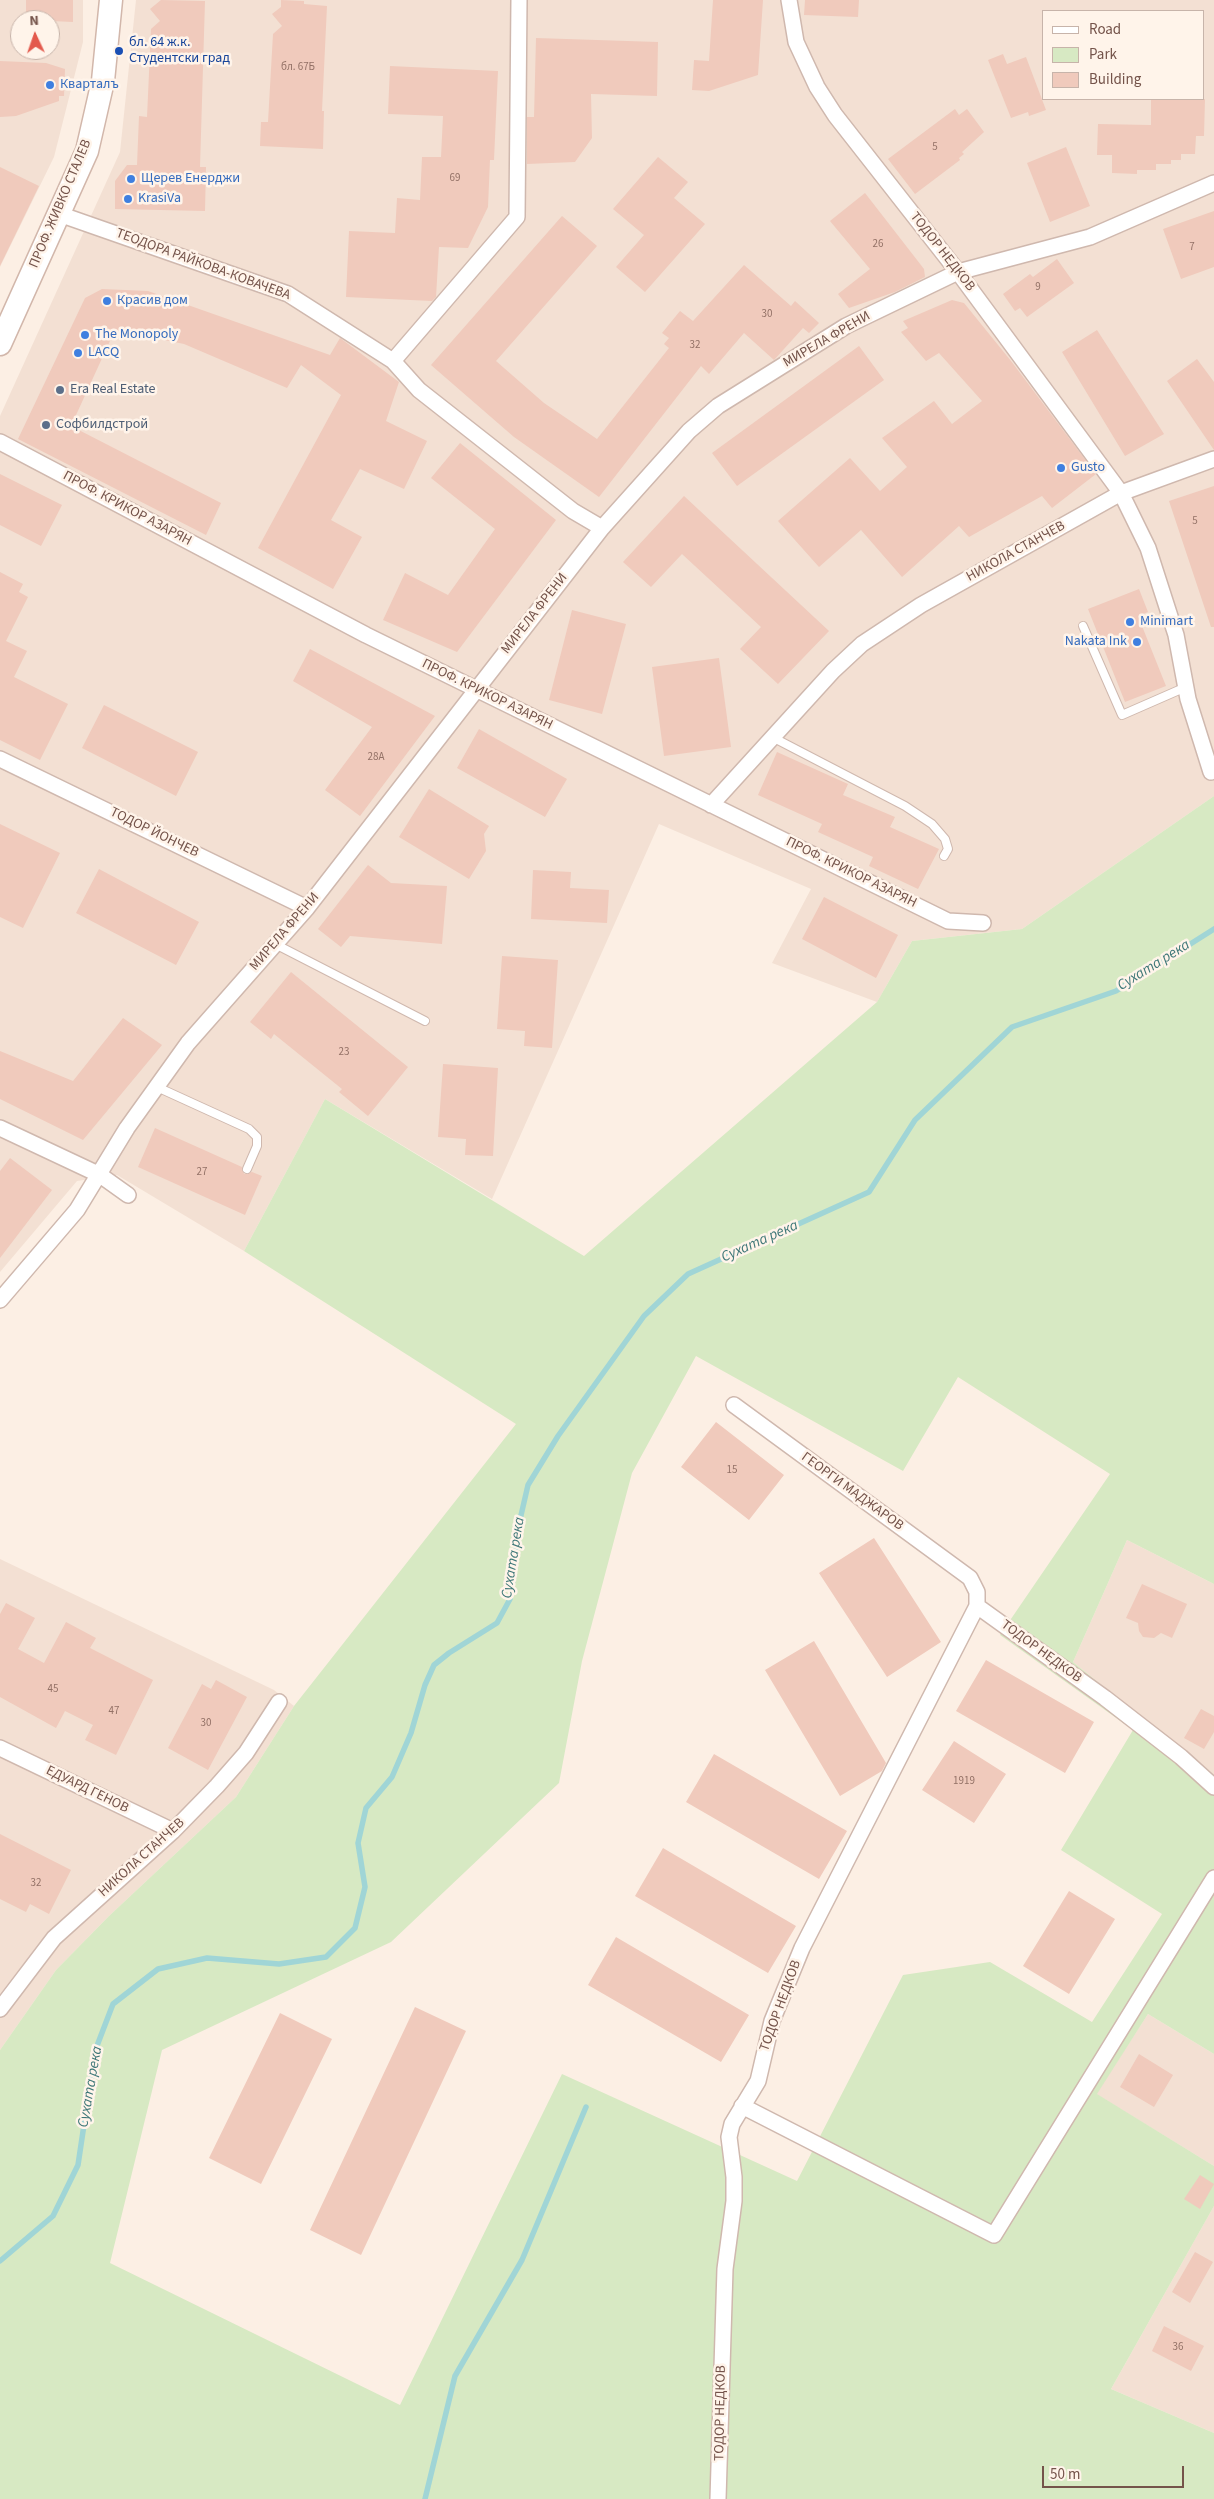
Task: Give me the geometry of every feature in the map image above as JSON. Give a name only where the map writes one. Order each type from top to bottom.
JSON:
[{"type":"street","name":"ПРОФ. ЖИВКО СТАЛЕВ","points":[[0,344],[87,151],[103,81],[111,0]]},
{"type":"street","points":[[393,361],[517,217],[519,0]]},
{"type":"street","name":"ТОДОР НЕДКОВ","points":[[789,0],[796,42],[822,94],[835,115],[958,272],[1121,493],[1148,548],[1176,635],[1186,687],[1213,771]]},
{"type":"street","name":"МИРЕЛА ФРЕНИ","points":[[0,1300],[77,1210],[127,1128],[188,1043],[307,908],[602,528],[689,431],[718,406],[846,326],[958,272],[1090,237],[1214,183]]},
{"type":"street","name":"ТЕОДОРА РАЙКОВА-КОВАЧЕВА","points":[[58,214],[288,294],[393,361],[419,390],[573,511],[602,528]]},
{"type":"street","name":"ПРОФ. КРИКОР АЗАРЯН","points":[[0,442],[366,636],[948,921],[984,923]]},
{"type":"street","name":"НИКОЛА СТАНЧЕВ","points":[[711,805],[833,671],[862,644],[921,605],[1121,493],[1214,459]]},
{"type":"street","name":"ТОДОР ЙОНЧЕВ","points":[[0,759],[307,908]]},
{"type":"street","points":[[0,1128],[100,1175],[128,1195]]},
{"type":"street","name":"ГЕОРГИ МАДЖАРОВ","points":[[734,1405],[970,1578],[977,1592],[977,1606]]},
{"type":"street","name":"ТОДОР НЕДКОВ","points":[[718,2499],[725,2269],[734,2201],[734,2176],[729,2137],[732,2124],[758,2081],[772,2021],[802,1948],[977,1606],[1105,1698],[1181,1757],[1214,1787]]},
{"type":"street","name":"НИКОЛА СТАНЧЕВ","points":[[0,2009],[54,1938],[173,1831],[246,1753],[280,1702]]},
{"type":"street","name":"ЕДУАРД ГЕНОВ","points":[[0,1748],[173,1831]]},
{"type":"street","points":[[742,2106],[994,2235],[1214,1878]]},
{"type":"lane","points":[[1083,626],[1122,715],[1186,687]]},
{"type":"lane","points":[[774,738],[905,806],[932,824],[945,839],[948,850],[944,856]]},
{"type":"lane","points":[[276,944],[426,1022]]},
{"type":"lane","points":[[157,1087],[249,1129],[257,1137],[257,1146],[247,1169]]},
{"type":"shaded area","points":[[0,0],[83,0],[83,42],[54,157],[0,267]]},
{"type":"shaded area","points":[[136,0],[1214,0],[1214,796],[1022,929],[912,941],[877,1002],[772,963],[811,889],[659,824],[492,1199],[325,1099],[244,1251],[117,1175],[77,1181],[0,1272],[0,416],[120,152]]},
{"type":"shaded area","points":[[1127,1540],[1214,1584],[1214,1776],[1073,1662]]},
{"type":"shaded area","points":[[0,1559],[274,1690],[294,1706],[236,1797],[109,1916],[56,1970],[0,2050]]},
{"type":"shaded area","points":[[1148,2014],[1214,2054],[1214,2166],[1096,2094]]},
{"type":"shaded area","points":[[1214,2206],[1214,2433],[1111,2389]]},
{"type":"green space","points":[[1214,796],[1214,1584],[1127,1540],[1073,1662],[1214,1776],[1214,2054],[1148,2014],[1097,2094],[1214,2166],[1214,2206],[1111,2389],[1214,2433],[1214,2499],[0,2499],[0,2050],[56,1970],[109,1916],[236,1797],[294,1706],[516,1424],[244,1251],[325,1099],[584,1256],[877,1002],[912,941],[1022,929]],"holes":[[[696,1356],[903,1471],[958,1377],[1110,1474],[1000,1635],[1133,1730],[1061,1850],[1162,1914],[1092,2022],[990,1962],[903,1975],[797,2181],[562,2074],[400,2405],[110,2263],[162,2050],[391,1942],[559,1783],[582,1661],[632,1473]]]},
{"type":"building","points":[[26,0],[73,0],[73,22],[60,21],[60,10],[26,10]]},
{"type":"building","points":[[161,0],[205,1],[200,167],[206,167],[205,211],[115,209],[115,181],[127,165],[137,165],[139,116],[147,117],[151,29],[160,21],[150,9]]},
{"type":"building","points":[[281,0],[304,1],[304,4],[327,6],[322,111],[324,111],[323,149],[260,146],[261,122],[268,122],[273,34],[282,26],[272,14],[281,7]]},
{"type":"building","points":[[713,0],[763,0],[758,75],[709,91],[692,90],[694,60],[709,61]]},
{"type":"building","points":[[805,0],[859,0],[858,17],[804,15]]},
{"type":"building","points":[[536,38],[658,42],[657,96],[591,94],[592,138],[575,162],[527,164],[527,117],[534,117]]},
{"type":"building","points":[[1003,54],[1007,64],[1026,57],[1046,110],[1029,116],[1028,112],[1011,118],[988,60]]},
{"type":"building","points":[[0,61],[46,63],[65,69],[64,96],[59,96],[59,101],[16,116],[0,117]]},
{"type":"building","points":[[390,66],[498,71],[494,160],[490,160],[488,207],[468,248],[439,247],[436,297],[432,301],[346,297],[349,231],[395,233],[397,198],[420,200],[422,157],[441,157],[443,116],[388,114]]},
{"type":"building","points":[[1205,99],[1204,136],[1196,136],[1195,154],[1181,154],[1181,160],[1171,160],[1171,164],[1156,164],[1156,170],[1137,170],[1137,174],[1112,173],[1112,155],[1097,155],[1098,124],[1151,125],[1151,100]]},
{"type":"building","points":[[955,109],[959,115],[967,109],[984,132],[962,152],[964,154],[959,158],[960,160],[915,194],[888,159]]},
{"type":"building","points":[[1066,147],[1090,206],[1050,222],[1027,163]]},
{"type":"building","points":[[658,157],[688,182],[674,198],[705,224],[645,292],[616,267],[644,235],[613,209]]},
{"type":"building","points":[[0,167],[39,186],[0,266]]},
{"type":"building","points":[[865,193],[924,269],[925,277],[895,292],[849,308],[838,294],[870,269],[830,221]]},
{"type":"building","points":[[1214,211],[1214,267],[1181,279],[1163,229]]},
{"type":"building","points":[[562,216],[597,246],[496,361],[544,403],[597,439],[669,348],[664,344],[669,338],[662,333],[680,311],[693,321],[744,265],[791,306],[795,301],[819,323],[809,333],[803,328],[774,360],[744,333],[709,374],[701,366],[599,497],[514,437],[431,365]]},
{"type":"building","points":[[1057,259],[1074,283],[1027,317],[1020,308],[1015,311],[1003,294],[1030,274],[1033,277]]},
{"type":"building","points":[[102,289],[148,291],[330,355],[340,338],[399,382],[386,421],[427,441],[404,489],[360,469],[331,520],[362,537],[333,589],[258,548],[341,395],[301,365],[287,388],[184,344],[115,330],[71,426],[221,503],[206,535],[18,439],[85,298]]},
{"type":"building","points":[[952,300],[964,303],[1011,361],[1096,474],[1052,508],[1042,496],[969,537],[959,526],[902,577],[861,530],[819,567],[778,521],[850,458],[880,491],[907,467],[882,438],[934,401],[952,424],[982,401],[939,353],[926,361],[901,332],[908,328],[903,321]]},
{"type":"building","points":[[1097,330],[1164,434],[1125,456],[1062,352]]},
{"type":"building","points":[[859,346],[884,380],[737,486],[712,453]]},
{"type":"building","points":[[1197,359],[1214,382],[1214,450],[1167,381]]},
{"type":"building","points":[[460,443],[556,520],[457,652],[383,620],[405,573],[448,595],[495,529],[431,478]]},
{"type":"building","points":[[0,474],[62,505],[41,546],[0,525]]},
{"type":"building","points":[[1214,486],[1214,627],[1211,627],[1169,501]]},
{"type":"building","points":[[684,496],[829,631],[778,684],[740,649],[761,627],[682,554],[651,587],[623,562]]},
{"type":"building","points":[[0,572],[23,584],[19,592],[28,597],[6,641],[27,651],[14,677],[68,704],[40,760],[0,740]]},
{"type":"building","points":[[1139,589],[1148,612],[1138,616],[1166,686],[1125,702],[1088,609]]},
{"type":"building","points":[[572,610],[626,624],[602,714],[549,700]]},
{"type":"building","points":[[310,649],[435,716],[360,816],[325,790],[372,727],[293,681]]},
{"type":"building","points":[[719,658],[731,747],[664,756],[652,667]]},
{"type":"building","points":[[104,705],[198,752],[176,796],[82,748]]},
{"type":"building","points":[[479,729],[567,779],[545,817],[457,768]]},
{"type":"building","points":[[777,752],[848,784],[843,795],[895,817],[890,827],[939,849],[918,889],[869,866],[873,857],[818,832],[822,824],[758,795]]},
{"type":"building","points":[[429,789],[489,826],[484,834],[486,851],[469,879],[399,837]]},
{"type":"building","points":[[0,824],[60,853],[23,928],[0,917]]},
{"type":"building","points":[[368,865],[391,883],[447,886],[442,944],[350,936],[341,947],[318,929]]},
{"type":"building","points":[[99,869],[199,922],[176,965],[76,913]]},
{"type":"building","points":[[533,870],[571,872],[570,888],[609,890],[607,923],[531,919]]},
{"type":"building","points":[[824,897],[898,935],[876,978],[802,939]]},
{"type":"building","points":[[502,956],[558,960],[552,1048],[524,1046],[525,1031],[497,1029]]},
{"type":"building","points":[[291,972],[408,1067],[368,1116],[339,1092],[342,1089],[274,1034],[271,1039],[250,1022]]},
{"type":"building","points":[[123,1018],[162,1045],[83,1140],[0,1099],[0,1051],[73,1081]]},
{"type":"building","points":[[443,1064],[498,1068],[493,1156],[465,1155],[466,1139],[438,1137]]},
{"type":"building","points":[[155,1128],[242,1167],[244,1174],[252,1172],[262,1176],[245,1215],[138,1167]]},
{"type":"building","points":[[10,1158],[52,1190],[0,1258],[0,1171]]},
{"type":"building","points":[[716,1422],[784,1475],[749,1520],[681,1467]]},
{"type":"building","points":[[874,1538],[941,1642],[887,1677],[819,1573]]},
{"type":"building","points":[[1142,1584],[1187,1604],[1172,1638],[1161,1633],[1154,1638],[1143,1637],[1139,1631],[1138,1623],[1126,1618]]},
{"type":"building","points":[[6,1603],[35,1618],[18,1649],[44,1663],[66,1622],[96,1638],[90,1648],[153,1680],[116,1755],[85,1740],[93,1725],[65,1711],[56,1728],[0,1697],[0,1614]]},
{"type":"building","points":[[814,1641],[886,1763],[882,1771],[840,1796],[765,1670]]},
{"type":"building","points":[[986,1660],[1094,1722],[1065,1773],[956,1711]]},
{"type":"building","points":[[216,1680],[247,1697],[208,1770],[168,1748],[202,1684],[211,1689]]},
{"type":"building","points":[[1201,1709],[1214,1716],[1214,1732],[1204,1749],[1184,1738]]},
{"type":"building","points":[[954,1741],[1006,1774],[974,1823],[922,1790]]},
{"type":"building","points":[[714,1754],[847,1831],[819,1879],[686,1802]]},
{"type":"building","points":[[0,1834],[71,1870],[49,1914],[30,1904],[26,1912],[0,1899]]},
{"type":"building","points":[[663,1848],[796,1926],[768,1973],[635,1896]]},
{"type":"building","points":[[1069,1891],[1115,1919],[1069,1994],[1023,1966]]},
{"type":"building","points":[[616,1937],[749,2015],[721,2062],[588,1985]]},
{"type":"building","points":[[415,2007],[466,2031],[361,2255],[310,2230]]},
{"type":"building","points":[[280,2013],[332,2039],[261,2184],[209,2158]]},
{"type":"building","points":[[1139,2054],[1173,2075],[1154,2107],[1120,2087]]},
{"type":"building","points":[[1200,2175],[1214,2184],[1200,2209],[1184,2199]]},
{"type":"building","points":[[1195,2252],[1213,2262],[1190,2303],[1172,2292]]},
{"type":"building","points":[[1164,2326],[1204,2346],[1191,2371],[1152,2351]]},
{"type":"waterway","name":"Сухата река","points":[[0,2261],[53,2216],[78,2165],[95,2051],[113,2004],[158,1969],[207,1958],[279,1964],[326,1957],[355,1928],[365,1887],[358,1843],[366,1808],[392,1777],[411,1733],[425,1685],[434,1665],[449,1653],[497,1623],[510,1599],[515,1566],[516,1537],[528,1485],[558,1436],[644,1316],[688,1274],[869,1192],[915,1120],[1012,1027],[1116,991],[1214,929]]},
{"type":"waterway","points":[[425,2499],[455,2376],[522,2260],[586,2107]]},
{"type":"place","name":"бл. 64 ж.к. Студентски град","points":[[119,51]]},
{"type":"place","name":"Кварталъ","points":[[50,85]]},
{"type":"place","name":"Щерев Енерджи","points":[[131,179]]},
{"type":"place","name":"KrasiVa","points":[[128,199]]},
{"type":"place","name":"Красив дом","points":[[107,301]]},
{"type":"place","name":"The Monopoly","points":[[85,335]]},
{"type":"place","name":"LACQ","points":[[78,353]]},
{"type":"place","name":"Era Real Estate","points":[[60,390]]},
{"type":"place","name":"Софбилдстрой","points":[[46,425]]},
{"type":"place","name":"Gusto","points":[[1061,468]]},
{"type":"place","name":"Minimart","points":[[1130,622]]},
{"type":"place","name":"Nakata Ink","points":[[1137,642]]}]
